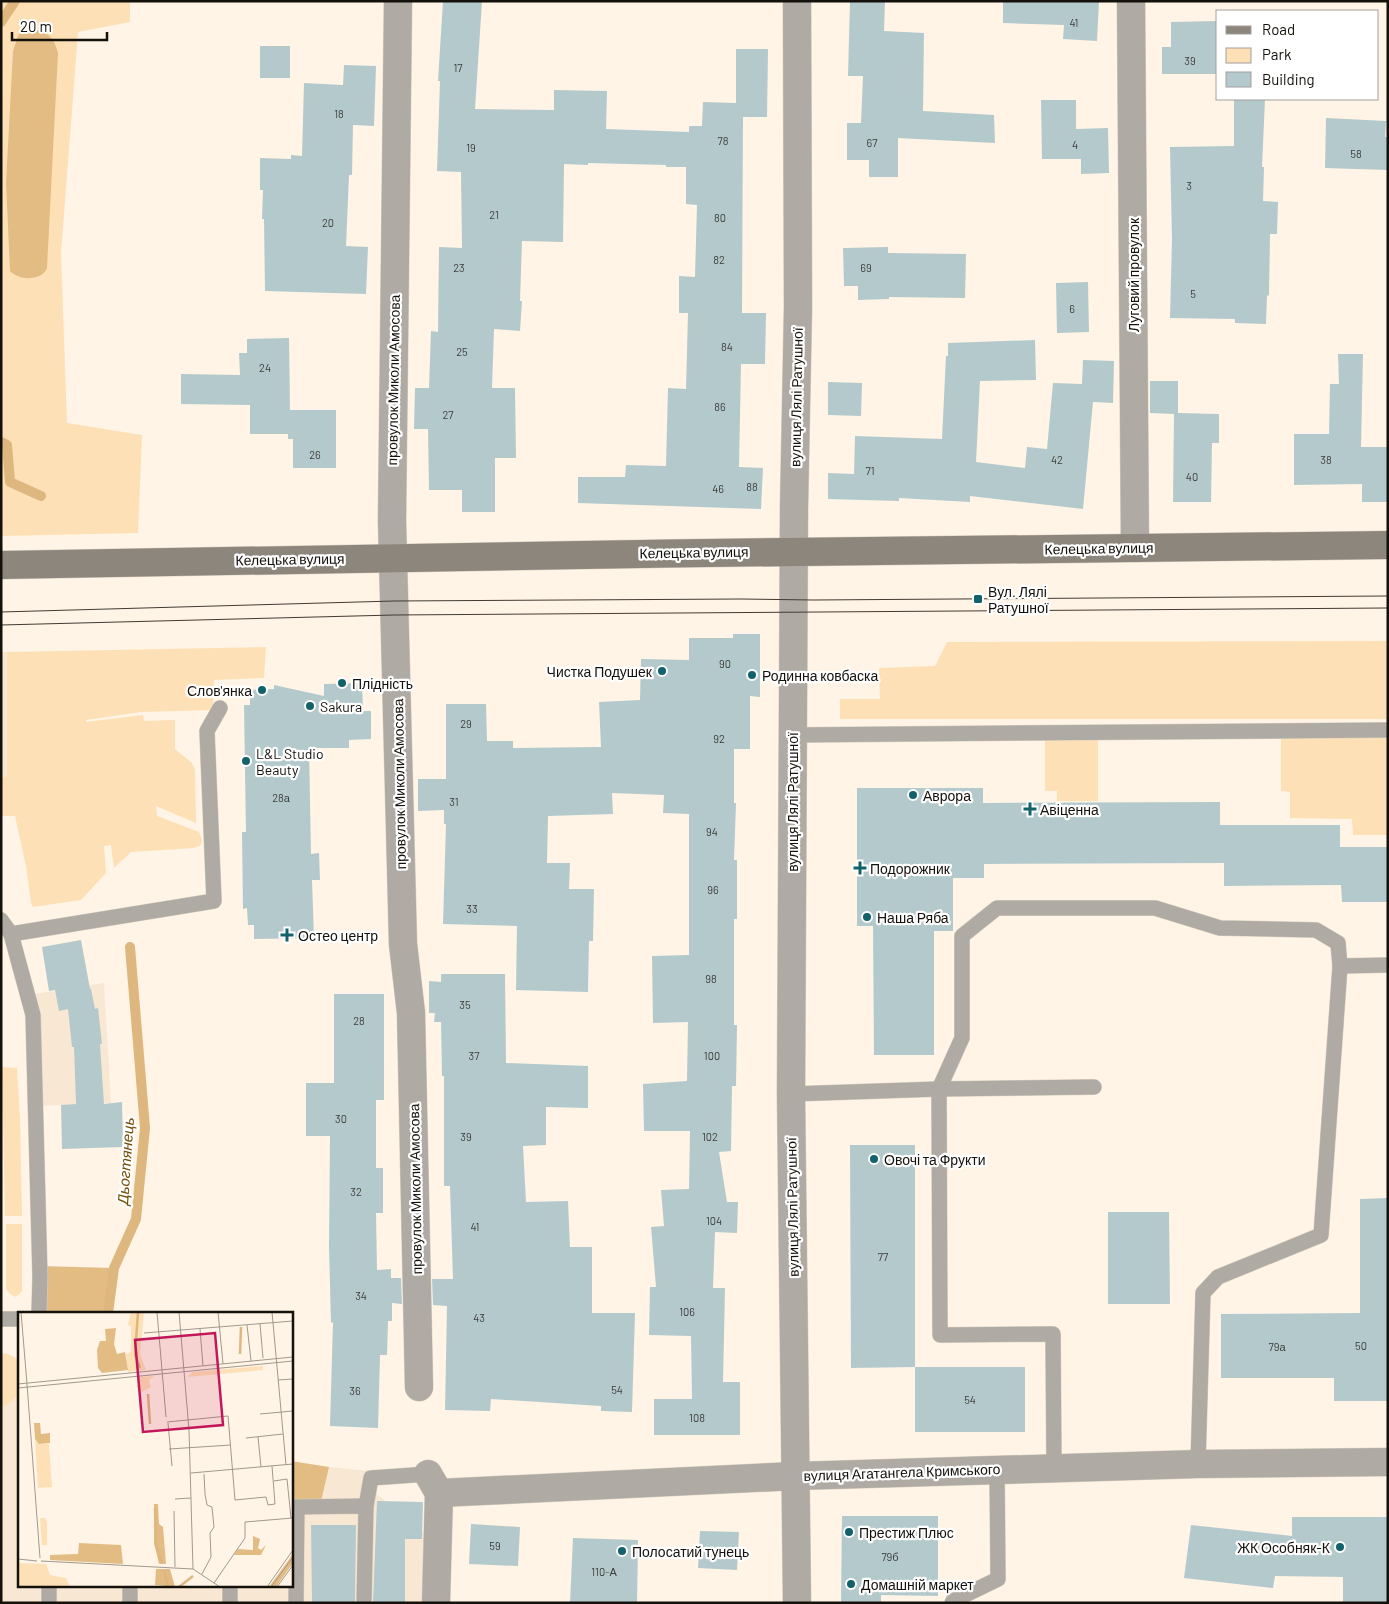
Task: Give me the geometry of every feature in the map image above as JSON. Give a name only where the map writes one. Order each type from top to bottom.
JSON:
[{"type":"main road","name":"Келецька вулиця","points":[[1,565],[393,556],[1388,545]]},
{"type":"street","name":"провулок Миколи Амосова","points":[[398,1],[392,520],[403,944],[411,1013],[419,1387]]},
{"type":"street","name":"вулиця Лялі Ратушної","points":[[797,1],[798,307],[792,735],[791,1094],[797,1603]]},
{"type":"street","name":"Луговий провулок","points":[[1131,1],[1136,548]]},
{"type":"street","name":"вулиця Агатангела Кримського","points":[[434,1483],[796,1476],[1198,1464],[1388,1462]]},
{"type":"street","points":[[434,1483],[436,1603]]},
{"type":"lane","points":[[11,934],[214,901],[208,731],[220,708]]},
{"type":"lane","points":[[792,735],[1388,730]]},
{"type":"lane","points":[[1054,1468],[1053,1334],[940,1335],[939,1089],[962,1038],[962,936],[997,908],[1154,908],[1220,928],[1316,930],[1338,943],[1340,966],[1320,1235],[1218,1277],[1203,1294],[1198,1464]]},
{"type":"lane","points":[[1,920],[11,934],[33,1015],[40,1277],[39,1312]]},
{"type":"lane","points":[[1340,966],[1388,965]]},
{"type":"lane","points":[[791,1094],[939,1089],[1094,1087]]},
{"type":"lane","points":[[1,1319],[18,1319]]},
{"type":"lane","points":[[952,1603],[998,1579],[997,1469]]},
{"type":"lane","points":[[364,1603],[366,1506],[371,1478],[434,1483]]},
{"type":"lane","points":[[296,1603],[294,1507],[366,1506]]},
{"type":"lane","points":[[49,1586],[49,1603]]},
{"type":"lane","points":[[130,1586],[130,1603]]},
{"type":"lane","points":[[230,1586],[230,1603]]},
{"type":"shaded area","points":[[30,28],[48,35],[54,42],[58,53],[47,268],[40,275],[24,278],[10,271],[6,183],[13,51],[20,30]]},
{"type":"shaded area","points":[[1,652],[7,652],[7,776],[1,777]]},
{"type":"shaded area","points":[[104,983],[111,1103],[35,1106],[27,995]]},
{"type":"shaded area","points":[[39,1266],[114,1268],[108,1312],[39,1312]]},
{"type":"shaded area","points":[[1,1373],[18,1374],[18,1586],[292,1586],[292,1507],[320,1506],[329,1467],[379,1472],[377,1494],[438,1546],[438,1603],[1,1603]]},
{"type":"shaded area","points":[[292,1461],[329,1467],[320,1506],[292,1507]]},
{"type":"green space","points":[[1,1],[130,1],[130,22],[78,32],[61,253],[67,423],[142,435],[138,533],[1,536]]},
{"type":"green space","points":[[1388,641],[1388,719],[840,719],[840,699],[880,699],[879,668],[935,666],[947,642]]},
{"type":"green space","points":[[266,647],[264,678],[214,680],[213,710],[141,712],[86,720],[86,722],[143,715],[144,721],[175,720],[175,749],[192,763],[195,770],[196,823],[156,806],[157,816],[199,832],[202,840],[201,845],[194,848],[131,852],[114,868],[111,845],[104,846],[106,873],[81,900],[33,907],[15,816],[1,816],[1,777],[7,776],[7,652]]},
{"type":"green space","points":[[1045,737],[1098,737],[1098,801],[1057,801],[1057,791],[1045,791]]},
{"type":"green space","points":[[1388,737],[1388,835],[1353,835],[1352,819],[1290,818],[1290,792],[1281,791],[1281,738]]},
{"type":"green space","points":[[2,1067],[17,1068],[22,1216],[5,1216]]},
{"type":"green space","points":[[6,1224],[22,1224],[22,1291],[16,1297],[6,1289]]},
{"type":"green space","points":[[6,1353],[18,1361],[18,1394],[10,1403],[1,1408],[1,1354]]},
{"type":"building","points":[[443,1],[482,1],[475,109],[554,110],[554,90],[607,91],[606,129],[689,132],[689,126],[702,126],[703,102],[736,103],[736,49],[768,49],[767,117],[743,117],[742,313],[766,313],[765,364],[741,364],[739,467],[763,468],[761,509],[578,503],[578,477],[625,477],[626,465],[666,466],[668,388],[686,389],[688,313],[679,313],[679,276],[695,277],[697,205],[686,204],[686,167],[666,167],[666,165],[564,164],[563,242],[522,241],[520,331],[494,329],[492,388],[515,388],[516,458],[495,458],[495,512],[462,512],[462,490],[429,490],[428,429],[414,429],[415,388],[429,388],[431,331],[438,332],[439,247],[462,248],[461,172],[437,171],[440,81],[438,81]]},
{"type":"building","points":[[850,1],[885,1],[884,31],[924,33],[923,111],[994,115],[995,143],[898,138],[898,177],[869,177],[869,160],[847,160],[847,123],[861,123],[863,76],[848,76]]},
{"type":"building","points":[[1003,1],[1099,1],[1097,41],[1063,39],[1064,25],[1003,23]]},
{"type":"building","points":[[1216,21],[1216,74],[1162,74],[1162,47],[1171,47],[1171,22]]},
{"type":"building","points":[[260,46],[290,46],[290,78],[260,78]]},
{"type":"building","points":[[344,65],[376,66],[374,126],[353,125],[352,175],[349,175],[346,246],[368,247],[366,294],[265,291],[264,219],[262,219],[263,190],[260,190],[260,158],[291,159],[291,155],[302,156],[304,83],[343,85]]},
{"type":"building","points":[[1041,100],[1076,100],[1076,129],[1108,128],[1109,173],[1081,174],[1081,159],[1042,159]]},
{"type":"building","points":[[1234,100],[1265,100],[1262,167],[1264,167],[1263,201],[1278,202],[1277,234],[1270,234],[1269,296],[1267,295],[1266,324],[1235,323],[1235,319],[1170,318],[1172,240],[1170,147],[1234,146]]},
{"type":"building","points":[[1326,118],[1386,121],[1385,137],[1388,137],[1388,170],[1325,168]]},
{"type":"building","points":[[888,247],[888,253],[966,254],[965,298],[889,297],[889,299],[858,300],[858,286],[844,286],[843,248]]},
{"type":"building","points":[[1088,282],[1089,332],[1057,333],[1056,283]]},
{"type":"building","points":[[289,338],[290,410],[336,410],[336,468],[293,468],[293,439],[288,439],[288,434],[250,434],[250,405],[181,404],[181,374],[240,375],[239,353],[247,353],[247,339]]},
{"type":"building","points":[[1035,340],[1036,380],[980,381],[976,462],[1025,468],[1027,447],[1047,449],[1053,383],[1082,384],[1083,360],[1114,361],[1113,403],[1093,402],[1083,509],[970,496],[970,502],[899,498],[899,501],[828,499],[828,473],[854,474],[855,436],[942,439],[948,343]]},
{"type":"building","points":[[1338,354],[1363,354],[1361,447],[1388,447],[1388,502],[1362,502],[1362,484],[1294,485],[1294,434],[1329,434],[1330,384],[1339,384]]},
{"type":"building","points":[[1150,381],[1178,381],[1178,413],[1219,414],[1219,443],[1212,443],[1211,502],[1173,502],[1174,414],[1150,413]]},
{"type":"building","points":[[828,382],[862,383],[861,416],[828,415]]},
{"type":"building","points":[[733,634],[760,634],[760,697],[750,696],[750,749],[734,749],[734,803],[736,803],[734,860],[737,860],[737,919],[734,919],[734,1025],[737,1025],[736,1086],[732,1086],[731,1151],[719,1152],[727,1202],[738,1202],[737,1233],[715,1232],[713,1288],[725,1288],[723,1382],[740,1382],[740,1435],[654,1435],[654,1399],[692,1399],[691,1336],[649,1335],[650,1287],[656,1287],[651,1227],[664,1226],[661,1190],[689,1189],[690,1131],[644,1131],[643,1084],[687,1081],[688,1022],[653,1023],[652,956],[689,955],[689,814],[663,813],[664,795],[612,793],[613,814],[548,816],[547,863],[570,863],[569,889],[594,889],[593,941],[589,941],[588,992],[516,990],[517,926],[443,924],[446,824],[444,824],[444,810],[418,811],[418,779],[446,779],[446,704],[486,704],[487,741],[513,741],[513,748],[601,747],[599,702],[640,700],[641,659],[689,660],[689,638],[733,638]]},
{"type":"building","points":[[362,683],[363,711],[371,711],[371,739],[349,740],[349,748],[309,748],[311,854],[319,853],[320,880],[312,880],[314,938],[254,939],[254,925],[248,925],[247,908],[243,909],[242,832],[246,832],[244,705],[250,705],[250,690],[274,689],[274,685],[324,696],[324,684]]},
{"type":"building","points":[[857,788],[983,788],[983,803],[1220,802],[1220,825],[1340,825],[1340,847],[1388,847],[1388,902],[1342,902],[1341,885],[1224,886],[1224,863],[984,864],[984,878],[953,878],[953,931],[934,931],[934,1055],[874,1055],[873,926],[857,926]]},
{"type":"building","points":[[81,940],[95,1009],[98,1008],[102,1044],[100,1044],[104,1104],[122,1102],[123,1147],[62,1149],[61,1105],[76,1104],[74,1047],[72,1047],[68,1009],[59,1011],[55,990],[49,991],[42,947]]},
{"type":"building","points":[[441,974],[505,974],[506,1063],[588,1066],[588,1108],[546,1107],[546,1145],[523,1146],[526,1202],[568,1201],[570,1247],[592,1247],[592,1313],[635,1313],[632,1412],[601,1411],[601,1406],[491,1399],[490,1411],[445,1410],[447,1306],[433,1305],[432,1279],[453,1279],[450,1186],[444,1186],[444,1076],[442,1076],[441,1022],[434,1022],[435,1013],[429,1013],[429,981],[441,982]]},
{"type":"building","points":[[334,994],[384,994],[384,1100],[376,1100],[376,1168],[383,1168],[383,1213],[376,1213],[377,1270],[391,1269],[391,1278],[401,1278],[402,1304],[392,1303],[392,1321],[388,1321],[387,1355],[380,1355],[378,1428],[330,1426],[333,1322],[331,1323],[329,1246],[330,1136],[306,1136],[306,1083],[334,1083]]},
{"type":"building","points":[[850,1145],[915,1145],[915,1367],[851,1368]]},
{"type":"building","points":[[1388,1198],[1388,1401],[1334,1401],[1334,1378],[1221,1378],[1221,1314],[1360,1313],[1360,1199]]},
{"type":"building","points":[[1108,1212],[1169,1212],[1170,1304],[1108,1304]]},
{"type":"building","points":[[915,1367],[1025,1367],[1025,1432],[915,1432]]},
{"type":"building","points":[[377,1501],[423,1502],[422,1539],[405,1539],[405,1603],[373,1603]]},
{"type":"building","points":[[842,1516],[938,1516],[938,1596],[881,1595],[881,1603],[841,1603]]},
{"type":"building","points":[[1292,1517],[1388,1517],[1388,1603],[1343,1603],[1343,1577],[1275,1576],[1273,1588],[1184,1578],[1191,1525],[1292,1536]]},
{"type":"building","points":[[471,1524],[520,1527],[518,1566],[469,1564]]},
{"type":"building","points":[[311,1525],[356,1525],[355,1603],[312,1603]]},
{"type":"building","points":[[700,1531],[739,1532],[737,1570],[698,1568]]},
{"type":"building","points":[[573,1538],[638,1540],[637,1603],[570,1603]]},
{"type":"waterway","name":"Дьогтянець","points":[[1,22],[15,1]]},
{"type":"waterway","name":"Дьогтянець","points":[[1,442],[7,445],[10,482],[41,496]]},
{"type":"waterway","name":"Дьогтянець","points":[[108,1312],[114,1268],[136,1219],[145,1128],[130,947]]},
{"type":"tram line","points":[[1,612],[394,601],[1388,596]]},
{"type":"tram line","points":[[1,625],[394,615],[1388,608]]},
{"type":"place","name":"Вул. Лялі Ратушної","points":[[978,599]]},
{"type":"place","name":"Чистка Подушек","points":[[662,671]]},
{"type":"place","name":"Родинна ковбаска","points":[[752,675]]},
{"type":"place","name":"Плідність","points":[[342,683]]},
{"type":"place","name":"Слов'янка","points":[[262,690]]},
{"type":"place","name":"Sakura","points":[[310,706]]},
{"type":"place","name":"L&L Studio Beauty","points":[[246,761]]},
{"type":"place","name":"Аврора","points":[[913,795]]},
{"type":"place","name":"Авіценна","points":[[1030,809]]},
{"type":"place","name":"Подорожник","points":[[860,868]]},
{"type":"place","name":"Наша Ряба","points":[[867,917]]},
{"type":"place","name":"Остео центр","points":[[287,935]]},
{"type":"place","name":"Овочі та Фрукти","points":[[874,1159]]},
{"type":"place","name":"Престиж Плюс","points":[[849,1532]]},
{"type":"place","name":"ЖК Особняк-К","points":[[1340,1547]]},
{"type":"place","name":"Полосатий тунець","points":[[622,1551]]},
{"type":"place","name":"Домашній маркет","points":[[851,1584]]}]
